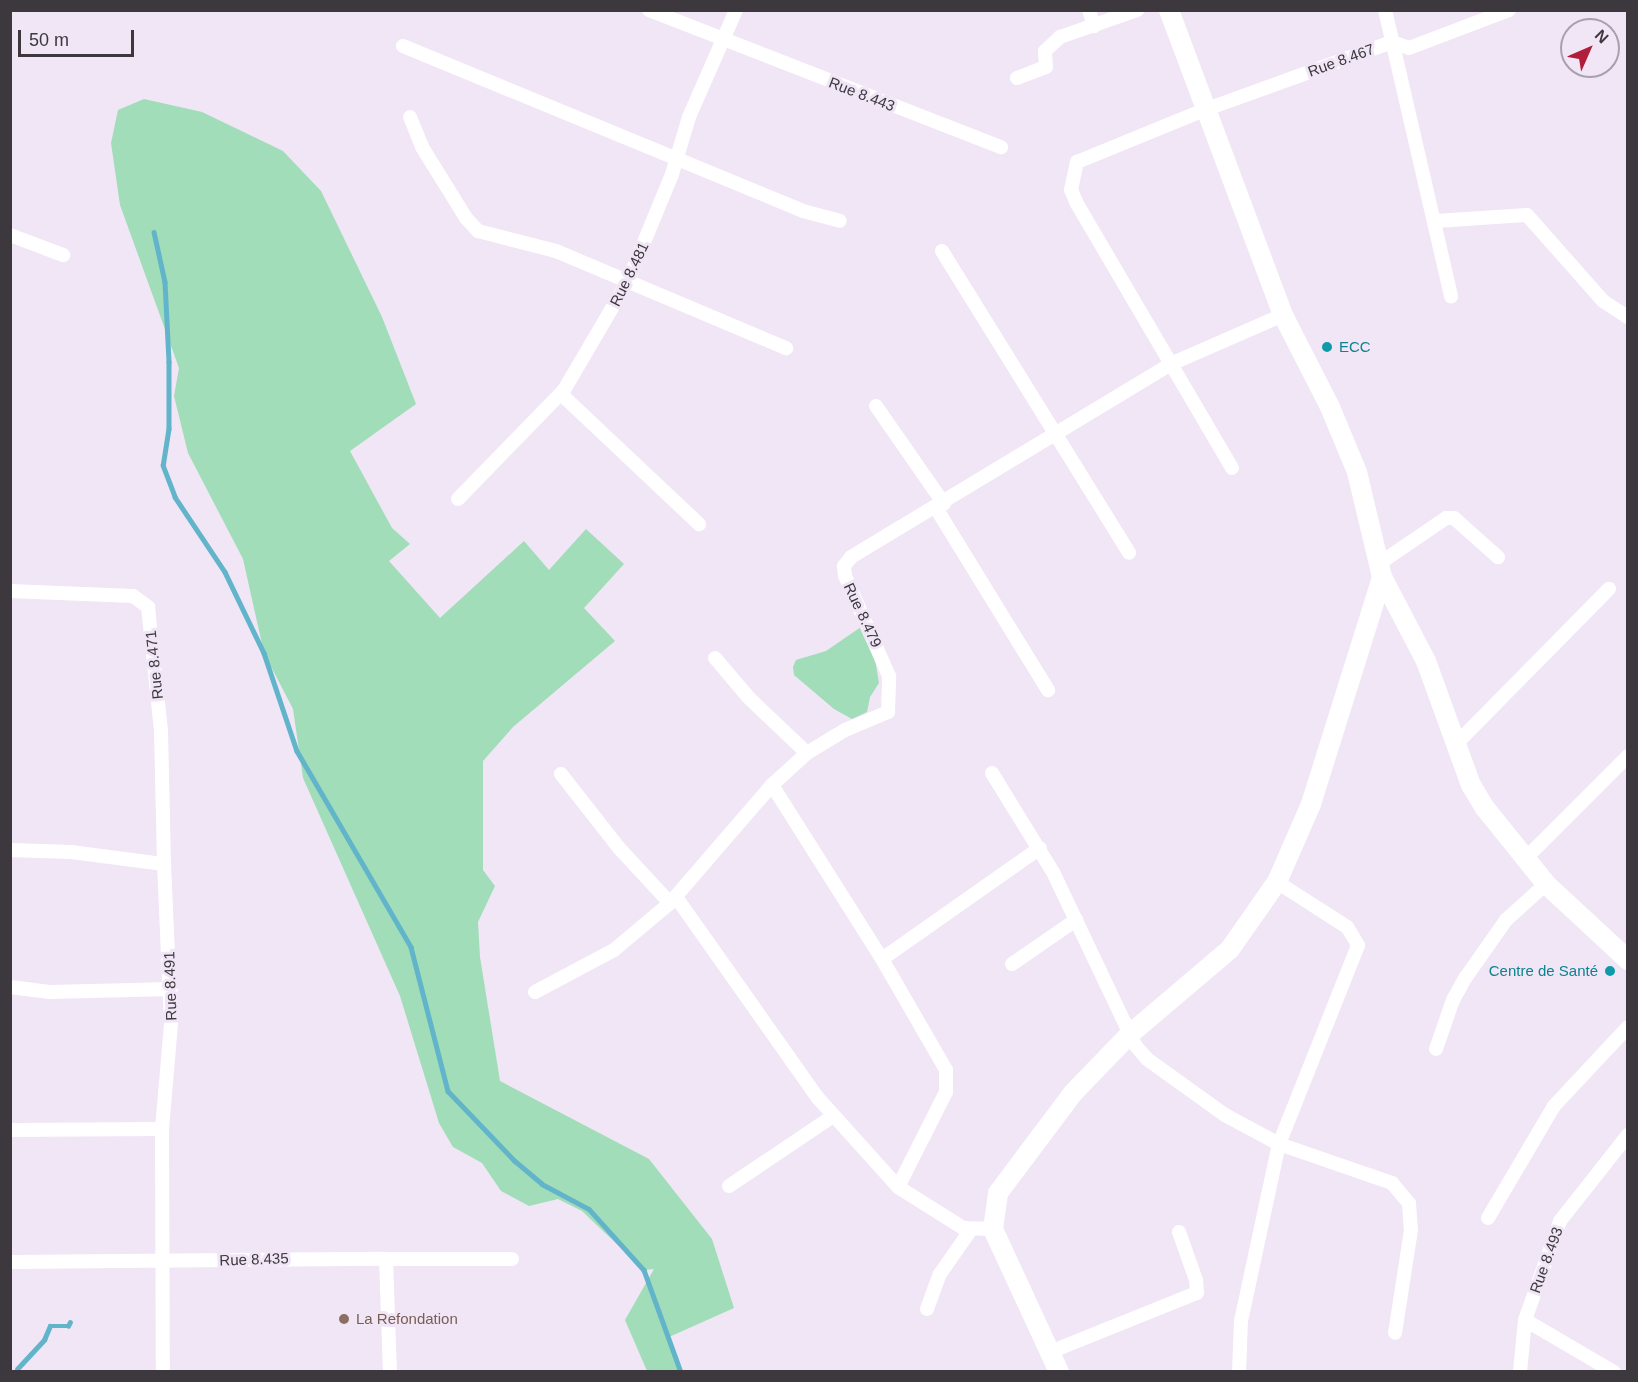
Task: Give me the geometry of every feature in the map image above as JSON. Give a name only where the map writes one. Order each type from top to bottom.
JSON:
[{"type":"street","name":"Rue 8.443","points":[[649,10],[724,42],[1001,147]]},
{"type":"street","name":"Rue 8.481","points":[[458,500],[561,394],[628,280],[677,158],[689,117],[724,42],[736,10]]},
{"type":"street","points":[[1089,10],[1094,26]]},
{"type":"street","points":[[1017,78],[1046,67],[1046,51],[1050,43],[1137,10]]},
{"type":"street","points":[[1169,10],[1283,315],[1330,407],[1357,472],[1381,570],[1426,661],[1456,744],[1485,808],[1546,884],[1627,959]]},
{"type":"street","points":[[1385,10],[1436,221],[1451,297]]},
{"type":"street","name":"Rue 8.467","points":[[1173,363],[1077,204],[1071,190],[1077,162],[1207,109],[1392,42],[1409,48],[1509,10]]},
{"type":"street","points":[[403,46],[803,210],[840,221]]},
{"type":"street","points":[[410,117],[422,147],[465,218],[478,231],[556,251],[786,348]]},
{"type":"street","points":[[1436,221],[1527,215],[1603,301],[1628,317]]},
{"type":"street","points":[[10,235],[63,255]]},
{"type":"street","points":[[942,251],[1129,553]]},
{"type":"street","name":"Rue 8.479","points":[[535,992],[614,950],[673,900],[772,785],[807,753],[845,730],[882,717],[890,705],[889,676],[844,576],[844,566],[851,557],[940,506],[1173,363],[1283,315]]},
{"type":"street","points":[[1173,363],[1232,468]]},
{"type":"street","points":[[561,394],[699,524]]},
{"type":"street","points":[[876,406],[940,506],[1048,690]]},
{"type":"street","points":[[1059,1371],[993,1229],[998,1193],[1074,1093],[1129,1035],[1230,949],[1277,882],[1311,804],[1381,570],[1446,518],[1454,518],[1498,557]]},
{"type":"street","points":[[1456,744],[1609,589]]},
{"type":"street","name":"Rue 8.471","points":[[10,591],[133,596],[148,607],[161,731],[164,864]]},
{"type":"street","points":[[715,658],[749,698],[807,753]]},
{"type":"street","points":[[1525,859],[1628,756]]},
{"type":"street","points":[[992,773],[1040,848],[1129,1035],[1156,1065],[1226,1115],[1280,1144],[1392,1183],[1409,1203],[1412,1230],[1395,1333]]},
{"type":"street","points":[[561,774],[619,848],[673,900],[832,1116],[898,1187],[970,1231],[993,1229]]},
{"type":"street","points":[[772,785],[882,959],[946,1070],[948,1081],[898,1187]]},
{"type":"street","points":[[882,959],[1040,848]]},
{"type":"street","points":[[10,850],[71,852],[164,864]]},
{"type":"street","name":"Rue 8.491","points":[[163,1371],[162,1129],[171,989],[164,864]]},
{"type":"street","points":[[1239,1371],[1241,1320],[1280,1144],[1358,945],[1347,927],[1277,882]]},
{"type":"street","points":[[1436,1049],[1453,1000],[1466,977],[1506,920],[1546,884]]},
{"type":"street","points":[[1012,964],[1076,920]]},
{"type":"street","points":[[10,987],[50,992],[171,989]]},
{"type":"street","points":[[1488,1218],[1554,1106],[1628,1027]]},
{"type":"street","points":[[729,1186],[832,1116]]},
{"type":"street","points":[[10,1130],[162,1129]]},
{"type":"street","name":"Rue 8.493","points":[[1520,1371],[1525,1320],[1560,1221],[1628,1135]]},
{"type":"street","points":[[927,1309],[940,1274],[970,1231]]},
{"type":"street","points":[[1050,1352],[1197,1293],[1196,1280],[1179,1232]]},
{"type":"street","points":[[386,1259],[390,1371]]},
{"type":"street","name":"Rue 8.435","points":[[10,1262],[512,1259]]},
{"type":"street","points":[[1525,1320],[1614,1371]]},
{"type":"green space","points":[[144,99],[202,112],[283,151],[321,191],[382,317],[416,404],[350,451],[392,528],[410,544],[389,561],[440,618],[524,541],[549,570],[586,529],[624,564],[584,608],[615,641],[513,727],[483,761],[483,870],[495,886],[478,922],[480,957],[500,1081],[649,1159],[712,1239],[734,1308],[669,1337],[681,1371],[647,1371],[625,1320],[654,1269],[644,1270],[582,1211],[558,1199],[529,1206],[501,1191],[482,1163],[453,1147],[439,1123],[400,996],[303,778],[293,709],[264,653],[243,559],[188,453],[174,396],[179,368],[120,205],[111,143],[118,110]]},
{"type":"green space","points":[[861,627],[873,647],[879,683],[870,697],[867,712],[852,719],[834,709],[794,675],[793,667],[796,660],[826,651]]},
{"type":"waterway","points":[[154,232],[165,282],[169,362],[169,429],[163,465],[175,497],[225,572],[264,653],[297,751],[411,947],[448,1091],[515,1161],[542,1184],[589,1209],[644,1270],[681,1372]]},
{"type":"waterway","points":[[17,1369],[44,1340],[50,1326],[68,1326],[70,1322]]},
{"type":"place","name":"ECC","points":[[1327,347]]},
{"type":"place","name":"Centre de Santé","points":[[1610,971]]},
{"type":"place","name":"La Refondation","points":[[344,1319]]}]
